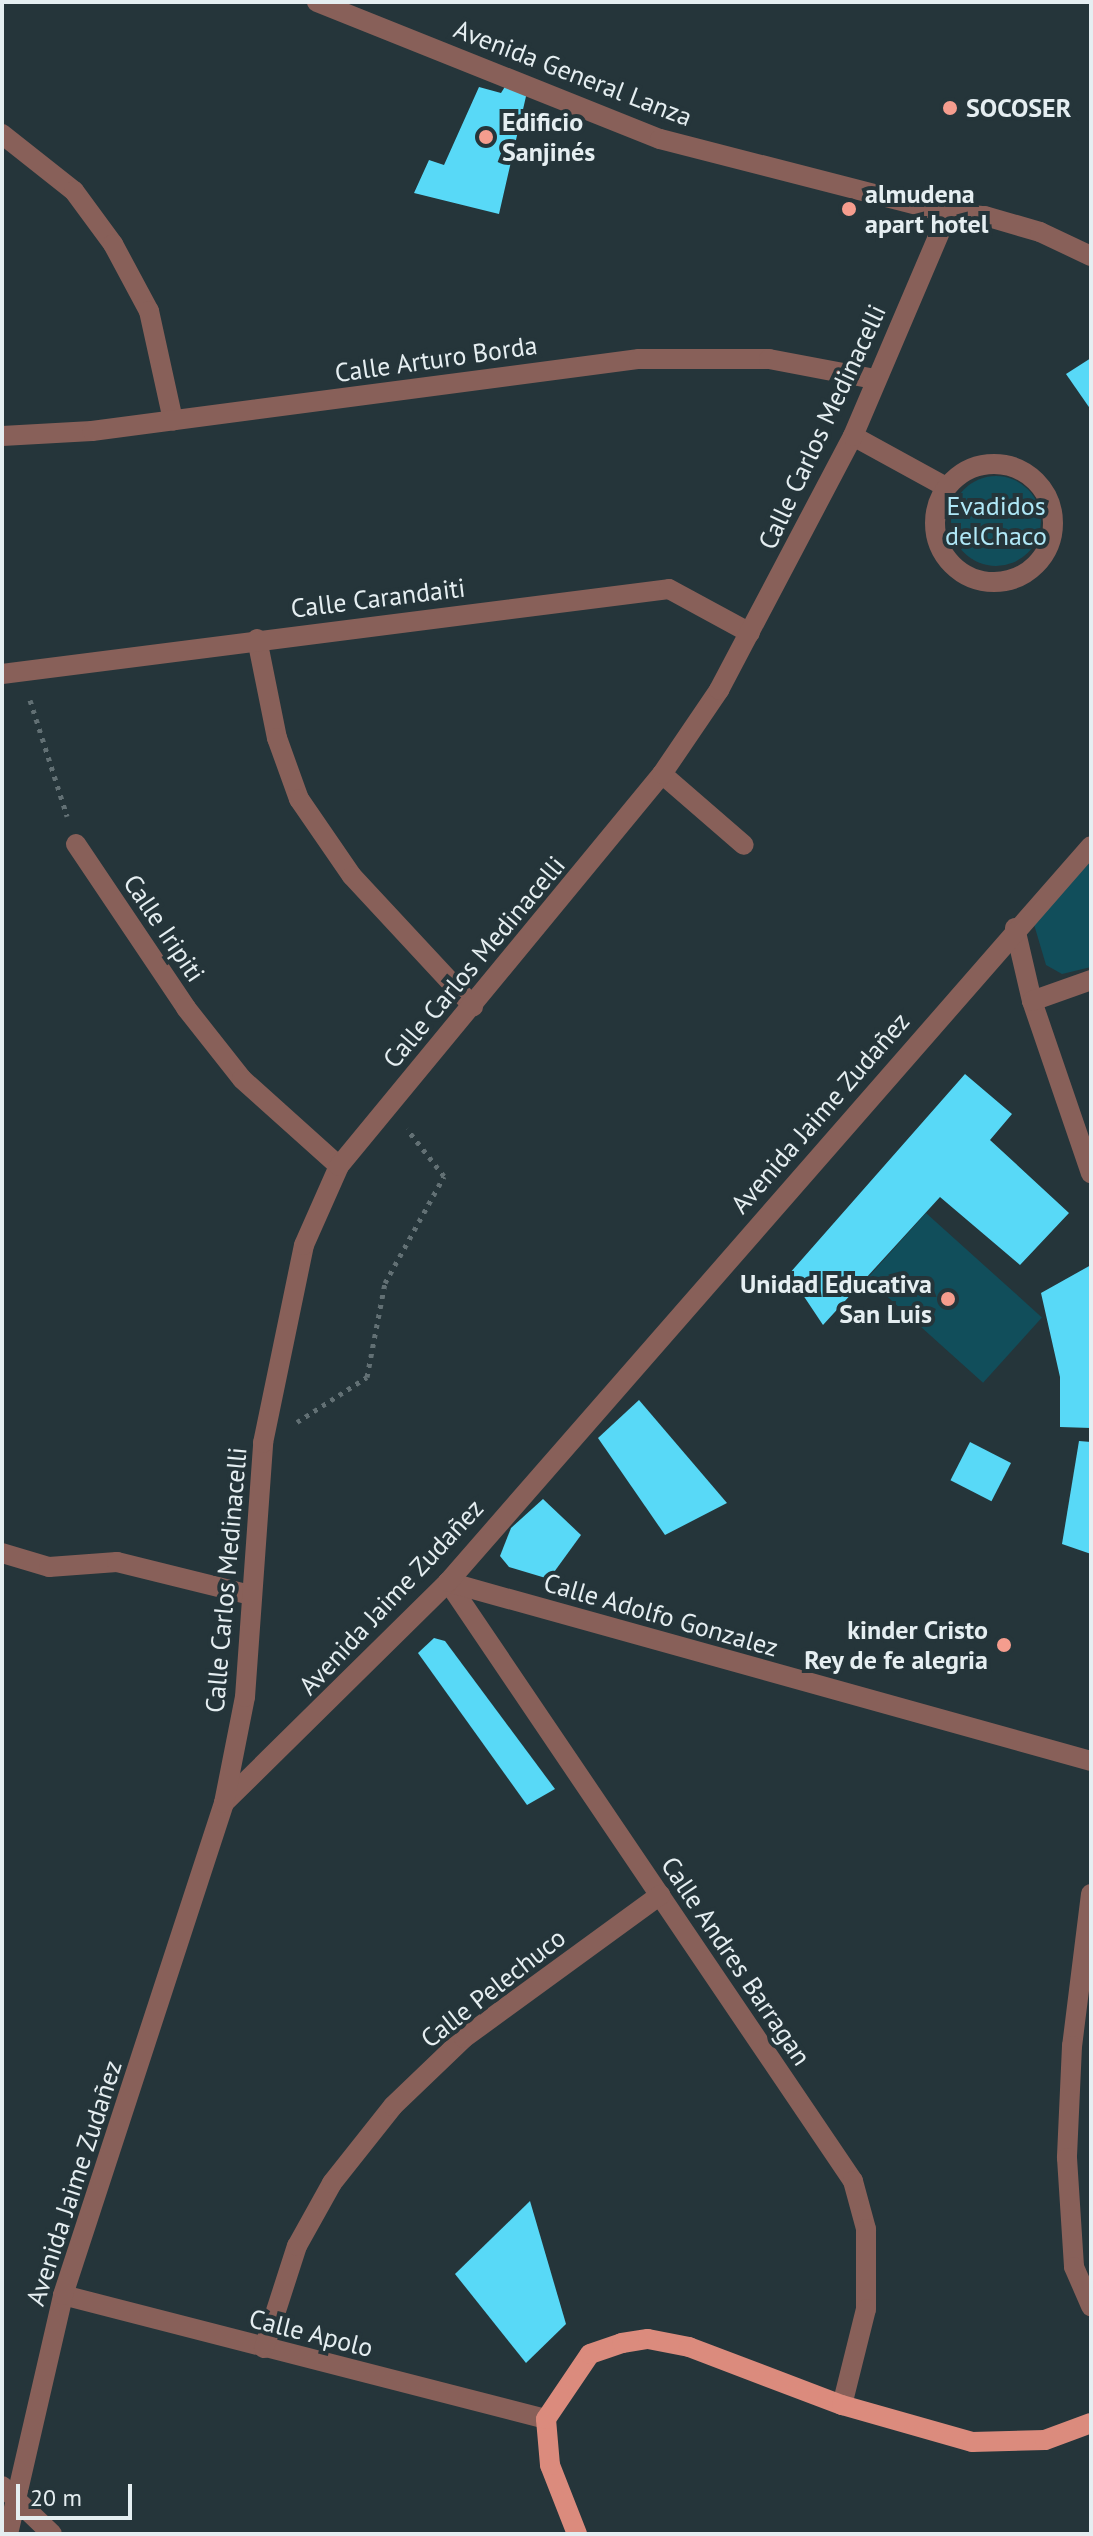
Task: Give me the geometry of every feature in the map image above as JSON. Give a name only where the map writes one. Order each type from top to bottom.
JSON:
[{"type":"main road","points":[[577,2534],[550,2465],[546,2419],[590,2354],[648,2339],[689,2347],[842,2405],[972,2442],[1045,2440],[1091,2423]]},
{"type":"street","name":"Avenida General Lanza","points":[[317,2],[660,139],[948,213],[985,216],[1040,232],[1091,256]]},
{"type":"street","points":[[2,134],[74,191],[113,244],[149,311],[173,420]]},
{"type":"street","name":"Calle Carlos Medinacelli","points":[[224,1803],[245,1697],[263,1443],[304,1245],[339,1166],[662,774],[719,690],[853,436],[948,213]]},
{"type":"street","name":"Calle Arturo Borda","points":[[2,436],[173,420],[690,355],[769,359],[875,379]]},
{"type":"street","points":[[853,436],[946,487]]},
{"type":"street","points":[[998,463],[1034,478],[1053,511],[1053,531],[1036,566],[1019,577],[980,581],[948,561],[935,524],[946,487],[978,465],[998,463]]},
{"type":"street","name":"Calle Carandaiti","points":[[12,674],[257,639],[669,589],[750,633]]},
{"type":"street","points":[[257,639],[277,738],[299,799],[352,876],[473,1006]]},
{"type":"street","points":[[662,774],[744,845]]},
{"type":"street","name":"Calle Iripiti","points":[[76,844],[186,1008],[242,1079],[339,1166]]},
{"type":"street","name":"Avenida Jaime Zudañez","points":[[8,2534],[63,2295],[224,1803],[448,1582],[1015,928],[1091,846]]},
{"type":"street","points":[[1015,928],[1032,1001],[1090,1168]]},
{"type":"street","points":[[1032,1001],[1091,980]]},
{"type":"street","points":[[2,1553],[49,1567],[117,1562],[250,1595]]},
{"type":"street","name":"Calle Adolfo Gonzalez","points":[[448,1582],[1091,1761]]},
{"type":"street","name":"Calle Andres Barragan","points":[[448,1582],[853,2181],[866,2229],[866,2309],[842,2405]]},
{"type":"street","points":[[1091,1894],[1072,2046],[1067,2158],[1074,2267],[1091,2306]]},
{"type":"street","name":"Calle Pelechuco","points":[[264,2348],[297,2246],[332,2183],[393,2106],[464,2038],[660,1895]]},
{"type":"street","name":"Calle Apolo","points":[[63,2295],[546,2419]]},
{"type":"street","points":[[2,2486],[15,2502],[52,2534]]},
{"type":"path","points":[[12,674],[76,844]]},
{"type":"path","points":[[263,1443],[367,1377],[385,1283],[444,1176],[389,1106]]},
{"type":"green space","name":"Evadidos delChaco","points":[[996,476],[1013,480],[1028,489],[1037,504],[1041,521],[1037,538],[1028,553],[1013,562],[996,566],[979,562],[964,553],[955,538],[951,521],[955,504],[964,489],[979,480]]},
{"type":"green space","points":[[1091,858],[1091,967],[1062,974],[1046,965],[1033,921]]},
{"type":"green space","points":[[926,1213],[1042,1317],[983,1383],[867,1278]]},
{"type":"building","name":"Edificio Sanjinés","points":[[506,85],[527,92],[499,214],[414,193],[429,160],[444,165],[479,87],[501,93]]},
{"type":"building","points":[[1091,358],[1091,410],[1066,374]]},
{"type":"building","points":[[965,1074],[1012,1114],[990,1140],[1069,1213],[1020,1265],[940,1197],[823,1325],[789,1274]]},
{"type":"building","points":[[1091,1265],[1091,1428],[1060,1427],[1060,1377],[1041,1293]]},
{"type":"building","points":[[639,1400],[727,1503],[665,1535],[598,1438]]},
{"type":"building","points":[[1079,1441],[1091,1442],[1091,1554],[1062,1544]]},
{"type":"building","points":[[970,1442],[1011,1463],[991,1501],[950,1480]]},
{"type":"building","points":[[543,1499],[581,1535],[549,1579],[509,1567],[500,1556],[511,1528]]},
{"type":"building","points":[[434,1638],[445,1641],[555,1789],[527,1805],[418,1653]]},
{"type":"building","points":[[530,2201],[566,2324],[526,2363],[455,2274]]},
{"type":"place","name":"SOCOSER","points":[[950,108]]},
{"type":"place","name":"Edificio Sanjinés","points":[[486,137]]},
{"type":"place","name":"almudena apart hotel","points":[[849,209]]},
{"type":"place","name":"Unidad Educativa San Luis","points":[[948,1299]]},
{"type":"place","name":"kinder Cristo Rey de fe alegria","points":[[1004,1645]]}]
